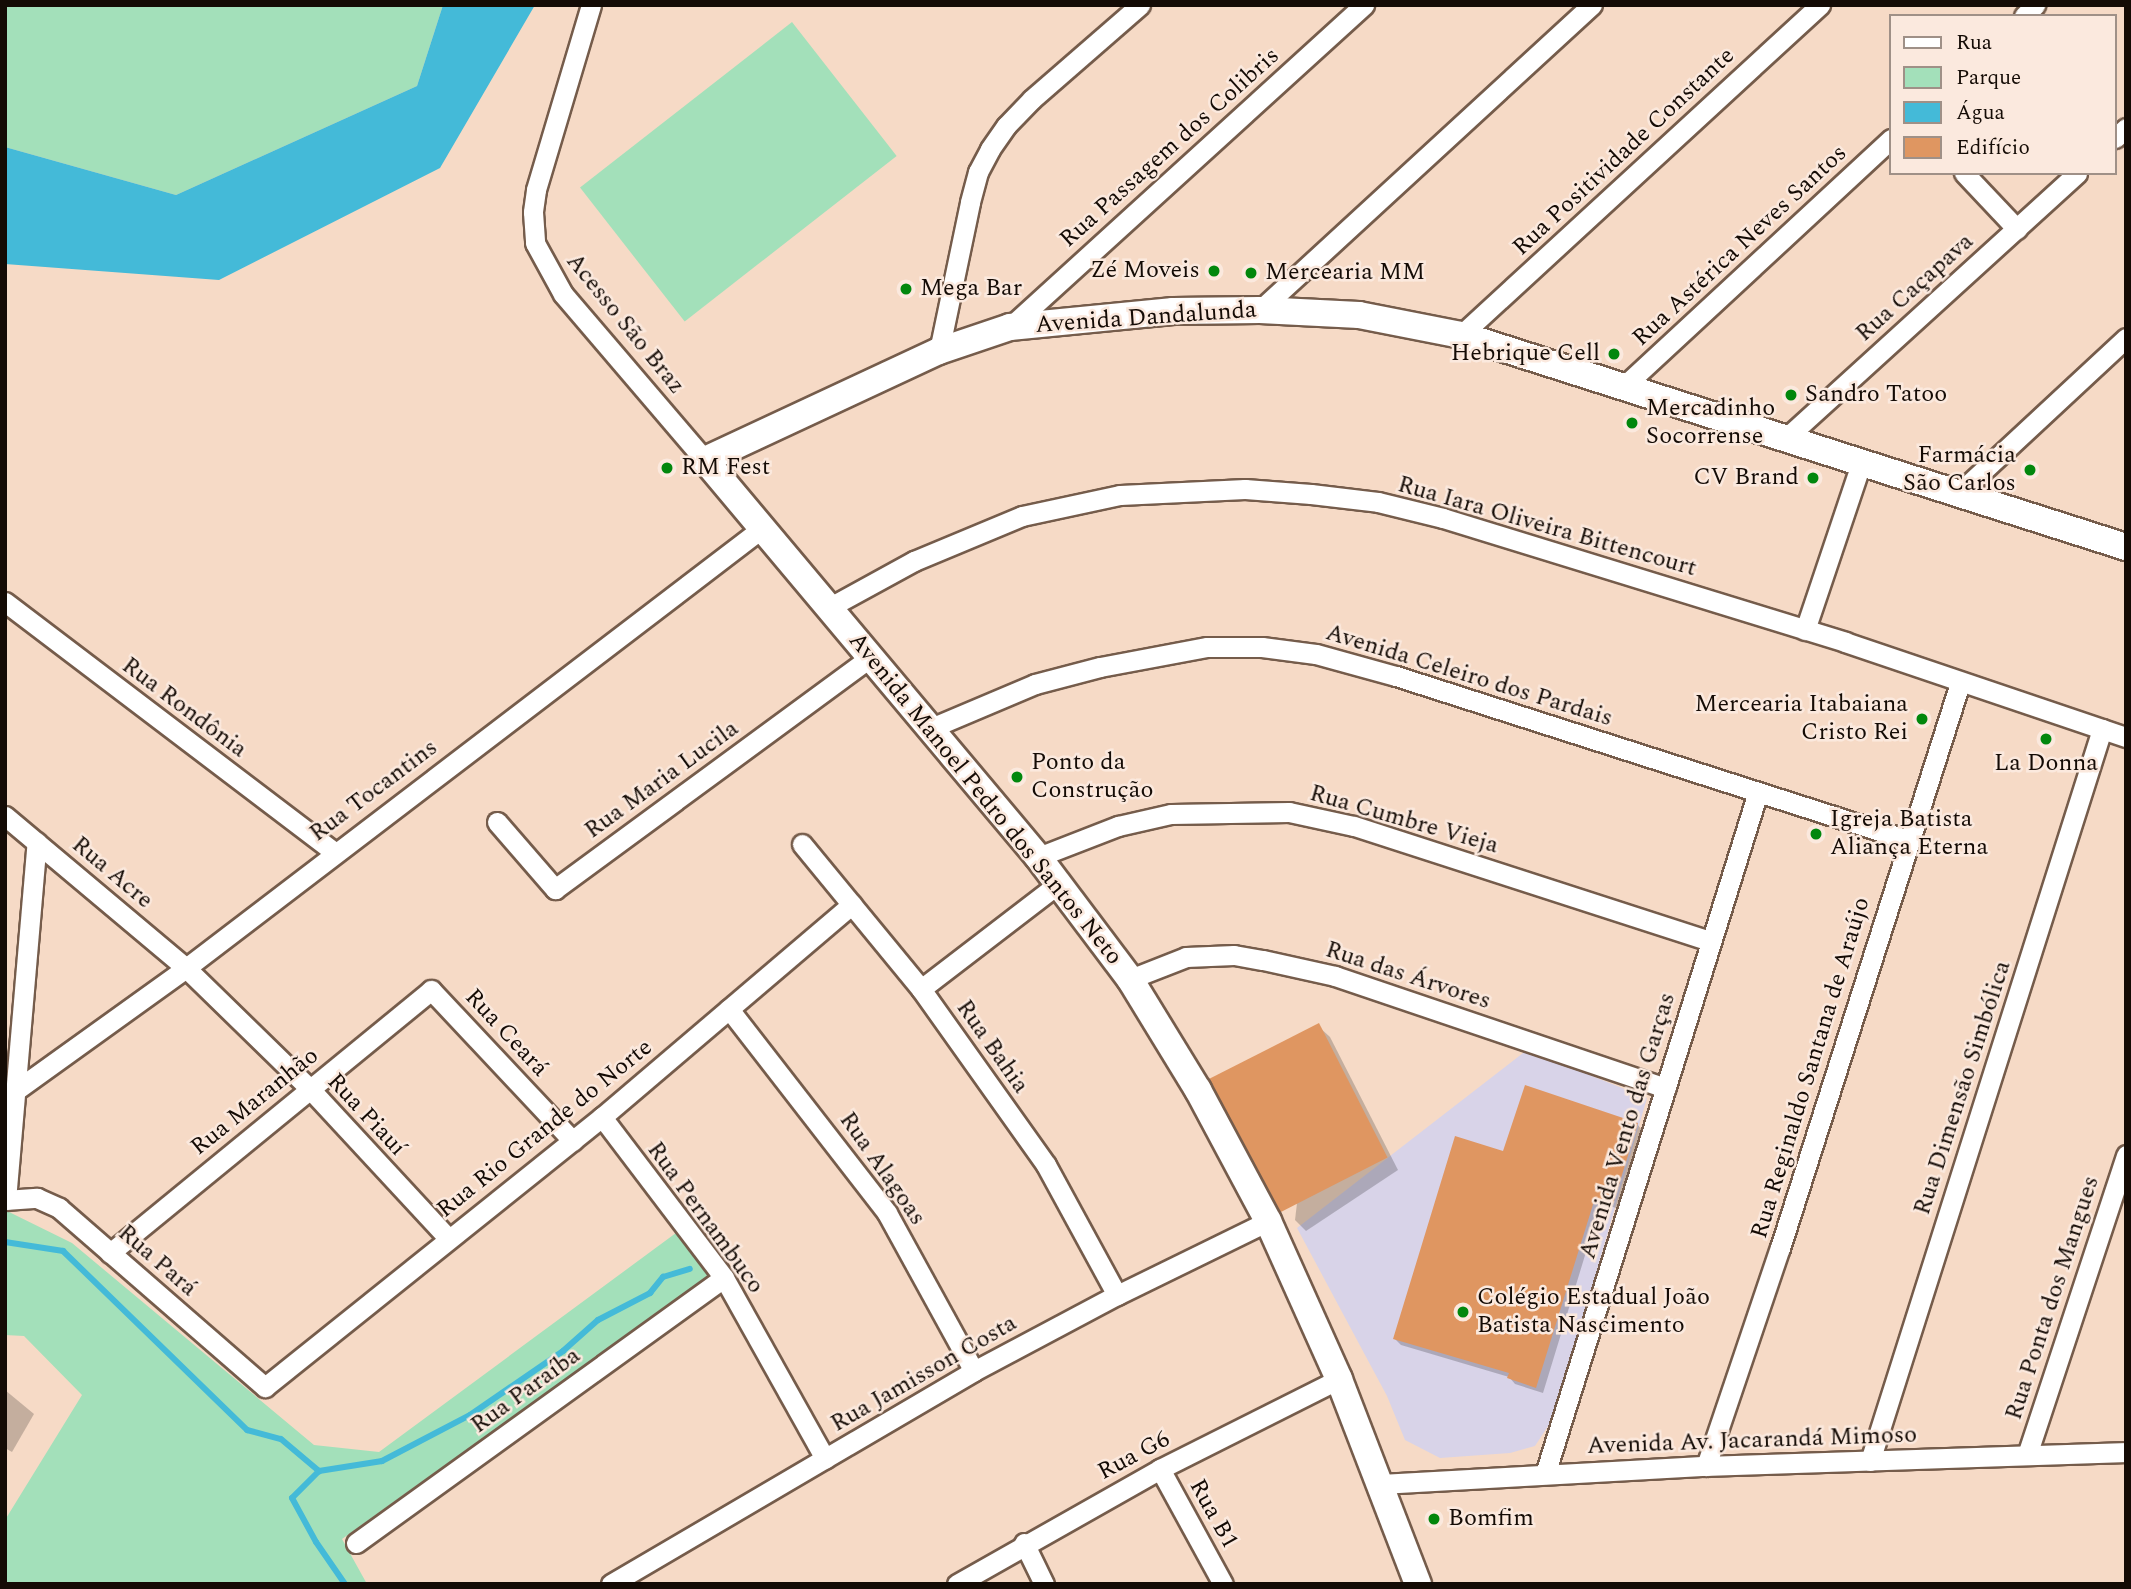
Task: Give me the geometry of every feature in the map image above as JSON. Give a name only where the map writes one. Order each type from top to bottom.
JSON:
[{"type":"street","name":"Acesso São Braz","points":[[591,5],[536,190],[533,212],[535,243],[563,294],[705,460]]},
{"type":"street","points":[[939,351],[970,202],[978,172],[990,149],[1006,126],[1032,99],[1140,5]]},
{"type":"street","name":"Rua Passagem dos Colibris","points":[[1010,327],[1364,5]]},
{"type":"street","points":[[1260,310],[1592,5]]},
{"type":"street","name":"Rua Positividade Constante","points":[[1461,335],[1820,5]]},
{"type":"street","name":"Rua Astérica Neves Santos","points":[[1622,388],[1890,140]]},
{"type":"street","points":[[1966,175],[2017,229]]},
{"type":"street","name":"Rua Caçapava","points":[[1785,439],[2075,175]]},
{"type":"street","name":"Avenida Dandalunda","points":[[705,460],[939,351],[1010,327],[1173,311],[1260,310],[1359,315],[1461,335],[1861,464],[2124,545]]},
{"type":"street","points":[[1958,494],[2126,338]]},
{"type":"street","name":"Avenida Manoel Pedro dos Santos Neto","points":[[705,460],[1038,857],[1130,979],[1198,1090],[1268,1221],[1339,1379],[1418,1584]]},
{"type":"street","points":[[1805,630],[1861,464]]},
{"type":"street","name":"Rua Iara Oliveira Bittencourt","points":[[830,607],[914,561],[1022,516],[1120,495],[1245,489],[1378,502],[1443,518],[1805,630],[2126,737]]},
{"type":"street","name":"Rua Tocantins","points":[[15,1091],[186,968],[334,852],[761,528]]},
{"type":"street","name":"Rua Rondônia","points":[[5,602],[334,852]]},
{"type":"street","name":"Avenida Celeiro dos Pardais","points":[[931,728],[1035,684],[1100,667],[1207,647],[1262,647],[1316,654],[1396,676],[1908,840]]},
{"type":"street","name":"Rua Maria Lucila","points":[[497,822],[555,889],[871,657]]},
{"type":"street","name":"Rua Reginaldo Santana de Araújo","points":[[1706,1466],[1780,1248],[1960,683]]},
{"type":"street","name":"Rua Dimensão Simbólica","points":[[1870,1461],[2102,729]]},
{"type":"street","name":"Avenida Vento das Garças","points":[[1545,1474],[1758,792]]},
{"type":"street","name":"Rua Cumbre Vieja","points":[[1038,857],[1118,826],[1171,814],[1289,812],[1354,826],[1711,941]]},
{"type":"street","name":"Rua Acre","points":[[5,817],[186,968]]},
{"type":"street","points":[[6,1200],[37,842]]},
{"type":"street","name":"Rua Bahia","points":[[802,844],[921,989],[1046,1165],[1117,1296]]},
{"type":"street","points":[[921,989],[1058,884]]},
{"type":"street","name":"Rua Rio Grande do Norte","points":[[265,1387],[448,1238],[573,1141],[852,904]]},
{"type":"street","name":"Rua das Árvores","points":[[1130,979],[1186,957],[1234,955],[1263,960],[1335,976],[1666,1088]]},
{"type":"street","name":"Rua Piauí","points":[[186,968],[310,1089],[448,1238]]},
{"type":"street","name":"Rua Maranhão","points":[[110,1252],[431,990]]},
{"type":"street","name":"Rua Ceará","points":[[431,990],[573,1141]]},
{"type":"street","name":"Rua Alagoas","points":[[729,1009],[887,1213],[974,1371]]},
{"type":"street","name":"Rua Pernambuco","points":[[602,1117],[724,1278],[825,1459]]},
{"type":"street","name":"Rua Ponta dos Mangues","points":[[2027,1455],[2126,1156]]},
{"type":"street","name":"Rua Pará","points":[[6,1200],[37,1198],[50,1202],[265,1387]]},
{"type":"street","name":"Rua Jamisson Costa","points":[[611,1584],[974,1371],[1268,1221]]},
{"type":"street","name":"Rua Paraíba","points":[[356,1543],[724,1278]]},
{"type":"street","name":"Rua G6","points":[[957,1584],[1024,1543],[1160,1469],[1339,1379]]},
{"type":"street","name":"Avenida Av. Jacarandá Mimoso","points":[[1381,1484],[1706,1466],[2126,1452]]},
{"type":"street","name":"Rua B1","points":[[1160,1469],[1223,1584]]},
{"type":"street","points":[[1024,1543],[1044,1584]]},
{"type":"shaded area","name":"Colégio Estadual João Batista Nascimento","points":[[1527,1050],[1647,1098],[1554,1417],[1535,1446],[1510,1453],[1440,1458],[1405,1440],[1387,1396],[1297,1228]]},
{"type":"green space","points":[[5,5],[443,5],[417,86],[176,195],[5,147]]},
{"type":"green space","points":[[792,22],[897,156],[685,322],[580,188]]},
{"type":"green space","points":[[5,1210],[72,1243],[314,1445],[379,1452],[680,1230],[712,1274],[342,1539],[367,1584],[5,1584],[5,1520],[82,1395],[24,1336],[5,1335]]},
{"type":"water","points":[[443,5],[535,5],[440,168],[219,280],[5,264],[5,147],[176,195],[417,86]]},
{"type":"building","points":[[1319,1023],[1388,1158],[1278,1213],[1209,1079]]},
{"type":"building","points":[[1525,1085],[1638,1123],[1613,1204],[1595,1198],[1536,1388],[1507,1378],[1509,1373],[1393,1339],[1455,1136],[1503,1151]]},
{"type":"waterway","points":[[5,1242],[63,1251],[247,1430],[281,1439],[319,1471],[382,1461],[470,1415],[563,1351],[598,1320],[650,1293],[663,1277],[690,1269]]},
{"type":"waterway","points":[[319,1471],[292,1498],[316,1542],[345,1584]]},
{"type":"place","name":"Zé Moveis","points":[[1214,271]]},
{"type":"place","name":"Mercearia MM","points":[[1251,273]]},
{"type":"place","name":"Mega Bar","points":[[906,289]]},
{"type":"place","name":"Hebrique Cell","points":[[1614,354]]},
{"type":"place","name":"Sandro Tatoo","points":[[1791,395]]},
{"type":"place","name":"Mercadinho Socorrense","points":[[1632,423]]},
{"type":"place","name":"RM Fest","points":[[667,468]]},
{"type":"place","name":"Farmácia São Carlos","points":[[2030,470]]},
{"type":"place","name":"CV Brand","points":[[1813,478]]},
{"type":"place","name":"Mercearia Itabaiana Cristo Rei","points":[[1922,719]]},
{"type":"place","name":"La Donna","points":[[2046,739]]},
{"type":"place","name":"Ponto da Construção","points":[[1017,777]]},
{"type":"place","name":"Igreja Batista Aliança Eterna","points":[[1816,834]]},
{"type":"place","name":"Colégio Estadual João Batista Nascimento","points":[[1463,1312]]},
{"type":"place","name":"Bomfim","points":[[1434,1519]]}]
